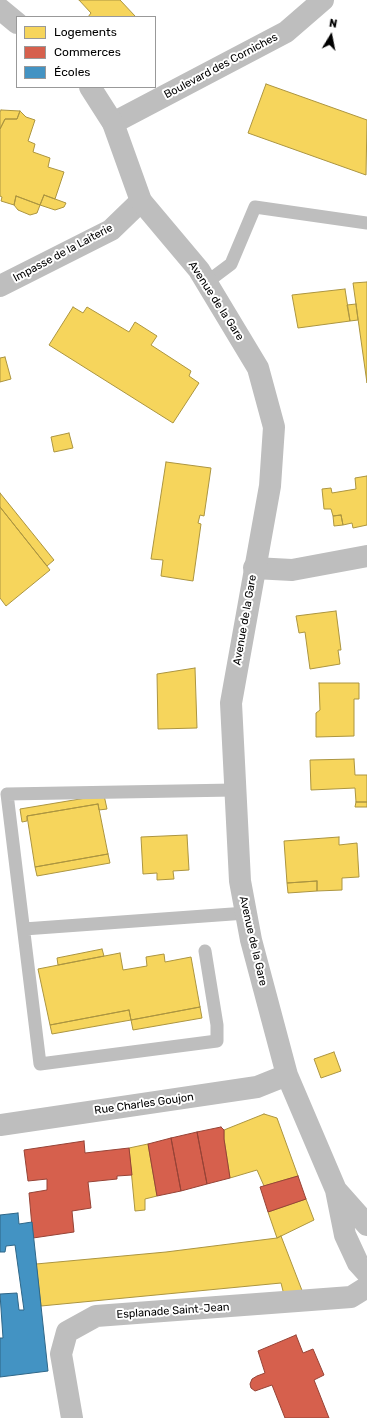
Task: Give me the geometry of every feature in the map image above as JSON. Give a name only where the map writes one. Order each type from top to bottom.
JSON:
[{"type":"street","name":"Boulevard des Corniches","points":[[113,123],[286,32],[323,0]]},
{"type":"street","points":[[0,9],[16,22]]},
{"type":"street","name":"Avenue de la Gare","points":[[91,88],[113,123],[141,201],[199,270],[258,368],[274,427],[270,486],[254,568],[231,703],[234,790],[240,881],[251,940],[287,1075],[336,1190],[345,1235],[358,1263],[367,1273]]},
{"type":"street","name":"Impasse de la Laiterie","points":[[0,286],[111,230],[141,201]]},
{"type":"street","points":[[254,568],[292,570],[367,556]]},
{"type":"street","name":"Rue Charles Goujon","points":[[0,1125],[257,1087],[287,1075]]},
{"type":"street","name":"Avenue de la Gare","points":[[336,1190],[367,1225]]},
{"type":"street","name":"Esplanade Saint-Jean","points":[[72,1418],[61,1354],[67,1332],[96,1316],[351,1297],[367,1287]]},
{"type":"lane","points":[[207,282],[231,264],[255,207],[367,223]]},
{"type":"lane","points":[[205,951],[217,1025],[217,1041],[40,1064],[7,794],[234,790]]},
{"type":"lane","points":[[24,929],[246,913]]},
{"type":"building: Logements","points":[[79,0],[120,0],[135,16],[89,16],[91,13]]},
{"type":"building: Logements","points":[[266,84],[367,120],[366,175],[248,133]]},
{"type":"building: Logements","points":[[1,110],[20,111],[17,119],[5,119],[0,129],[0,112]]},
{"type":"building: Logements","points":[[20,111],[26,117],[35,120],[28,141],[35,144],[33,152],[50,158],[48,167],[64,172],[55,199],[44,195],[40,205],[16,196],[14,205],[1,201],[0,129],[5,119],[17,119]]},
{"type":"building: Logements","points":[[44,195],[66,203],[64,207],[55,210],[40,205]]},
{"type":"building: Logements","points":[[16,196],[40,205],[37,213],[30,215],[18,210],[14,205]]},
{"type":"building: Logements","points":[[367,282],[367,383],[353,283]]},
{"type":"building: Logements","points":[[345,289],[350,321],[298,328],[292,295]]},
{"type":"building: Logements","points":[[356,304],[358,320],[350,321],[347,305]]},
{"type":"building: Logements","points":[[73,307],[83,313],[87,307],[129,332],[135,322],[157,336],[151,345],[191,371],[189,376],[199,383],[173,423],[49,345]]},
{"type":"building: Logements","points":[[5,357],[11,379],[0,382],[0,358]]},
{"type":"building: Logements","points":[[69,433],[73,448],[54,452],[51,437]]},
{"type":"building: Logements","points":[[166,462],[211,468],[204,516],[200,515],[198,523],[201,524],[193,581],[161,576],[163,560],[151,559]]},
{"type":"building: Logements","points":[[367,476],[367,525],[353,528],[352,523],[343,525],[341,515],[333,516],[331,509],[324,509],[322,489],[331,488],[332,493],[356,489],[355,478]]},
{"type":"building: Logements","points":[[0,493],[54,560],[47,566],[0,507]]},
{"type":"building: Logements","points":[[0,507],[50,570],[6,606],[0,598]]},
{"type":"building: Logements","points":[[341,515],[343,525],[334,526],[333,516]]},
{"type":"building: Logements","points":[[336,611],[341,650],[338,650],[340,664],[310,669],[305,632],[299,633],[296,616]]},
{"type":"building: Logements","points":[[195,668],[197,728],[158,729],[157,674]]},
{"type":"building: Logements","points":[[319,683],[359,683],[359,699],[354,699],[354,736],[316,737],[316,713],[320,710]]},
{"type":"building: Logements","points":[[354,759],[355,775],[367,775],[367,802],[356,802],[355,788],[311,790],[310,760]]},
{"type":"building: Logements","points":[[104,795],[107,809],[99,810],[98,804],[27,816],[27,821],[22,822],[20,809]]},
{"type":"building: Logements","points":[[356,802],[367,802],[367,807],[355,807]]},
{"type":"building: Logements","points":[[98,804],[108,854],[35,867],[27,816]]},
{"type":"building: Logements","points":[[187,835],[189,870],[173,871],[174,879],[157,880],[157,873],[143,874],[141,837]]},
{"type":"building: Logements","points":[[339,837],[339,845],[357,843],[359,877],[342,878],[342,890],[317,891],[317,881],[287,883],[284,841]]},
{"type":"building: Logements","points":[[108,854],[110,863],[37,876],[35,867]]},
{"type":"building: Logements","points":[[317,881],[317,891],[288,893],[287,883]]},
{"type":"building: Logements","points":[[102,949],[104,956],[58,965],[57,958]]},
{"type":"building: Logements","points":[[120,953],[123,970],[147,966],[146,957],[164,954],[165,962],[191,957],[200,1007],[131,1020],[129,1010],[50,1025],[38,969]]},
{"type":"building: Logements","points":[[200,1007],[202,1018],[133,1030],[131,1020]]},
{"type":"building: Logements","points":[[129,1010],[131,1020],[52,1034],[50,1025]]},
{"type":"building: Logements","points":[[334,1052],[341,1071],[321,1078],[314,1059]]},
{"type":"building: Logements","points":[[264,1114],[277,1118],[298,1176],[264,1186],[257,1170],[230,1178],[224,1130]]},
{"type":"building: Logements","points":[[148,1144],[157,1196],[145,1199],[145,1210],[135,1211],[129,1148]]},
{"type":"building: Logements","points":[[306,1199],[314,1220],[277,1238],[268,1212]]},
{"type":"building: Logements","points":[[281,1236],[303,1293],[284,1295],[281,1283],[41,1306],[36,1264],[166,1252],[277,1238]]},
{"type":"building: Commerces","points":[[221,1127],[224,1130],[230,1178],[207,1184],[197,1132]]},
{"type":"building: Commerces","points":[[197,1132],[207,1184],[181,1191],[171,1138]]},
{"type":"building: Commerces","points":[[171,1138],[181,1191],[157,1196],[148,1144]]},
{"type":"building: Commerces","points":[[84,1141],[85,1153],[129,1148],[132,1175],[117,1176],[117,1179],[88,1182],[91,1208],[72,1211],[74,1232],[33,1238],[29,1193],[47,1190],[47,1179],[28,1181],[24,1150]]},
{"type":"building: Commerces","points":[[298,1176],[306,1199],[268,1212],[260,1187]]},
{"type":"building: Commerces","points":[[296,1335],[303,1353],[313,1349],[324,1375],[314,1380],[329,1418],[285,1418],[272,1385],[255,1391],[251,1388],[250,1384],[252,1379],[265,1373],[258,1351]]},
{"type":"building: Écoles","points":[[18,1213],[19,1224],[32,1222],[48,1371],[0,1377],[0,1338],[3,1338],[0,1294],[17,1293],[19,1310],[24,1310],[15,1245],[6,1246],[5,1252],[0,1252],[0,1215]]}]
